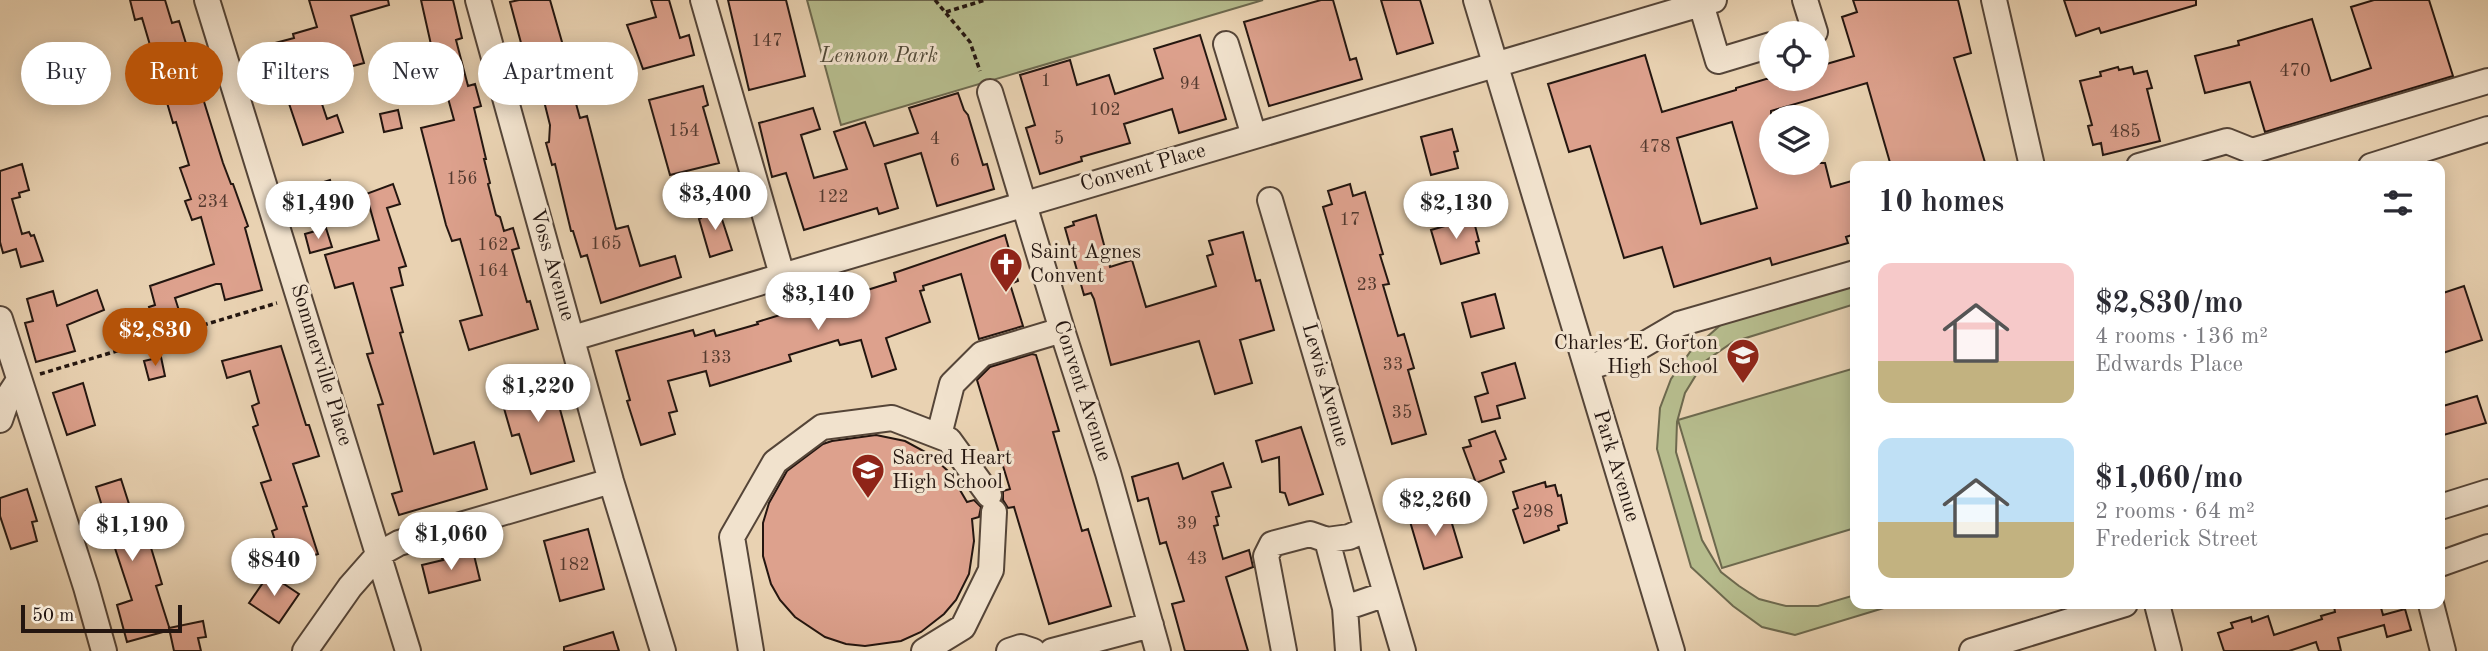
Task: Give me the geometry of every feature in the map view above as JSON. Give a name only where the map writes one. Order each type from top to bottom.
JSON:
[{"type":"street","name":"Sommerville Place","points":[[207,0],[408,651]]},
{"type":"street","name":"Voss Avenue","points":[[478,0],[611,481],[663,651]]},
{"type":"street","points":[[703,0],[782,275]]},
{"type":"street","name":"Park Avenue","points":[[1476,0],[1672,651]]},
{"type":"street","points":[[1805,0],[1812,21]]},
{"type":"street","points":[[1994,0],[2031,161]]},
{"type":"street","name":"Convent Place","points":[[573,338],[1708,2]]},
{"type":"street","points":[[1708,2],[1718,61],[1759,49]]},
{"type":"street","points":[[1226,44],[1254,136]]},
{"type":"street","points":[[2157,161],[2227,141],[2252,151],[2488,81]]},
{"type":"street","name":"Convent Avenue","points":[[990,92],[1108,473],[1158,651]]},
{"type":"street","points":[[2387,161],[2488,129]]},
{"type":"street","name":"Lewis Avenue","points":[[1270,200],[1403,651]]},
{"type":"street","points":[[1587,368],[1626,355],[1679,324],[1850,274]]},
{"type":"street","points":[[0,319],[104,651]]},
{"type":"street","points":[[939,435],[952,384],[982,354],[1062,330]]},
{"type":"street","points":[[0,420],[8,397],[19,380]]},
{"type":"street","points":[[751,651],[732,537],[775,462],[822,427],[892,418],[949,440],[992,504],[991,570],[963,627],[924,651]]},
{"type":"street","points":[[305,651],[350,587],[379,554],[399,542],[611,481]]},
{"type":"street","points":[[2445,505],[2488,492]]},
{"type":"street","points":[[1284,651],[1266,556],[1272,544],[1310,534],[1327,540],[1349,537],[1367,529]]},
{"type":"street","points":[[1327,540],[1345,608],[1348,651]]},
{"type":"street","points":[[2445,562],[2488,547]]},
{"type":"street","points":[[1345,608],[1386,594]]},
{"type":"street","points":[[1972,651],[2109,609]]},
{"type":"street","points":[[2158,609],[2169,651]]},
{"type":"street","points":[[2432,609],[2443,651]]},
{"type":"street","points":[[1052,651],[1151,625]]},
{"type":"street","points":[[1009,651],[1021,648],[1033,651]]},
{"type":"path","points":[[935,0],[970,42],[990,92]]},
{"type":"path","points":[[946,12],[985,0]]},
{"type":"path","points":[[19,380],[299,296]]},
{"type":"green space","name":"Lennon Park","points":[[807,0],[1263,0],[841,125]]},
{"type":"green space","points":[[1850,284],[1850,306],[1733,342],[1704,362],[1685,393],[1677,422],[1676,452],[1702,540],[1721,572],[1739,586],[1759,599],[1786,606],[1818,606],[1850,596],[1850,609],[1881,609],[1795,635],[1762,627],[1733,606],[1691,567],[1657,449],[1660,408],[1671,379],[1690,352],[1724,322]]},
{"type":"green space","points":[[1850,369],[1850,530],[1722,568],[1678,420]]},
{"type":"building","points":[[130,0],[165,0],[172,23],[179,21],[186,42],[149,42],[142,18],[135,20]]},
{"type":"building","points":[[309,0],[388,0],[389,5],[351,16],[364,63],[354,66],[354,42],[279,42],[294,38],[293,34],[317,27]]},
{"type":"building","points":[[421,0],[453,0],[462,38],[457,42],[430,42]]},
{"type":"building","points":[[550,0],[562,42],[521,42],[510,2]]},
{"type":"building","points":[[651,0],[669,0],[680,38],[689,35],[694,55],[643,69],[638,55],[638,42],[633,42],[627,25],[656,17]]},
{"type":"building","points":[[728,0],[786,0],[805,76],[749,90]]},
{"type":"building","points":[[1321,0],[1333,0],[1350,60],[1356,58],[1362,79],[1269,106],[1244,22]]},
{"type":"building","points":[[1381,0],[1420,0],[1433,43],[1397,54]]},
{"type":"building","points":[[1853,0],[1958,0],[1971,53],[1954,58],[1985,161],[1890,161],[1867,83],[1792,105],[1759,105],[1759,175],[1828,175],[1831,187],[1850,181],[1850,236],[1846,237],[1848,243],[1772,265],[1770,258],[1674,287],[1662,247],[1624,258],[1590,146],[1569,152],[1548,84],[1645,55],[1662,112],[1759,81],[1759,91],[1829,91],[1829,63],[1854,56],[1842,17],[1857,12]],"holes":[[[1732,122],[1757,208],[1701,224],[1677,138]]]},
{"type":"building","points":[[2064,0],[2196,0],[2196,5],[2101,33],[2099,28],[2076,36]]},
{"type":"building","points":[[2374,0],[2429,0],[2453,76],[2265,132],[2250,82],[2205,93],[2195,56],[2239,45],[2238,41],[2312,19],[2331,81],[2371,68],[2351,7]]},
{"type":"building","points":[[1200,35],[1226,119],[1179,133],[1172,109],[1124,124],[1130,143],[1081,157],[1082,161],[1040,174],[1026,128],[1035,125],[1020,75],[1070,60],[1077,85],[1109,75],[1115,94],[1163,78],[1154,49]]},
{"type":"building","points":[[2118,67],[2119,70],[2132,67],[2134,74],[2147,71],[2152,88],[2147,89],[2160,141],[2103,155],[2101,143],[2093,145],[2088,126],[2092,125],[2080,81],[2101,76],[2100,72]]},
{"type":"building","points":[[464,71],[468,86],[475,84],[478,105],[481,106],[474,108],[496,215],[500,217],[504,231],[513,228],[519,248],[512,250],[538,329],[469,350],[460,321],[482,315],[460,239],[452,241],[446,225],[421,128],[454,120],[450,105],[464,105]]},
{"type":"building","points":[[703,86],[708,105],[703,107],[719,163],[670,175],[649,100]]},
{"type":"building","points":[[958,93],[968,115],[983,165],[987,164],[994,189],[937,206],[921,153],[885,164],[898,208],[879,214],[877,208],[804,230],[786,173],[772,177],[759,123],[813,108],[820,129],[801,135],[814,178],[847,169],[834,132],[865,122],[874,146],[918,133],[909,108]]},
{"type":"building","points":[[168,105],[205,105],[223,163],[248,226],[245,228],[262,290],[225,300],[221,284],[216,284],[175,298],[182,320],[156,328],[149,307],[155,305],[150,286],[214,264],[201,217],[192,220],[185,201],[191,199],[180,168],[189,165],[176,122],[173,123]]},
{"type":"building","points":[[289,105],[322,105],[327,119],[337,115],[343,132],[303,145]]},
{"type":"building","points":[[545,105],[576,105],[580,118],[587,116],[616,229],[628,226],[640,266],[675,256],[681,277],[601,303],[587,255],[581,257],[571,231],[555,164],[552,165],[546,143],[549,142],[550,125]]},
{"type":"building","points":[[398,110],[402,128],[384,132],[380,114]]},
{"type":"building","points":[[1452,129],[1458,151],[1454,152],[1458,168],[1431,175],[1421,137]]},
{"type":"building","points":[[22,164],[29,190],[12,199],[22,234],[29,232],[31,236],[34,235],[43,261],[21,267],[16,249],[3,253],[0,242],[0,171]]},
{"type":"building","points":[[330,180],[335,198],[310,206],[305,188]]},
{"type":"building","points":[[393,184],[400,204],[387,208],[406,266],[399,268],[403,285],[391,288],[403,332],[400,333],[434,454],[474,442],[487,489],[399,515],[392,494],[402,491],[378,405],[383,404],[367,354],[373,353],[353,283],[335,288],[325,255],[379,240],[366,194]]},
{"type":"building","points":[[1350,184],[1353,196],[1365,192],[1389,284],[1383,285],[1398,336],[1404,334],[1414,368],[1408,370],[1426,434],[1392,444],[1323,207],[1332,204],[1328,191]]},
{"type":"building","points":[[718,207],[732,250],[710,257],[699,213]]},
{"type":"building","points":[[1096,215],[1110,267],[1132,260],[1146,307],[1216,286],[1207,256],[1213,254],[1209,241],[1243,232],[1256,281],[1260,280],[1274,330],[1240,340],[1252,383],[1215,394],[1199,341],[1111,365],[1094,299],[1091,293],[1084,295],[1065,228],[1074,225],[1073,222]]},
{"type":"building","points":[[1473,218],[1479,253],[1441,264],[1431,230]]},
{"type":"building","points":[[326,228],[332,247],[310,253],[305,234]]},
{"type":"building","points":[[1005,235],[1018,281],[1010,284],[1023,326],[979,339],[961,274],[923,286],[924,290],[920,291],[930,322],[886,338],[896,369],[872,377],[861,340],[840,345],[838,340],[789,355],[791,361],[710,386],[706,371],[668,381],[677,411],[669,413],[675,434],[641,445],[627,401],[630,400],[616,351],[693,330],[695,336],[714,330],[716,336],[758,324],[757,322],[896,281],[894,273]]},
{"type":"building","points":[[2464,286],[2482,340],[2445,352],[2445,292]]},
{"type":"building","points":[[97,290],[104,310],[67,325],[75,351],[36,362],[25,323],[33,321],[27,299],[53,291],[57,306]]},
{"type":"building","points":[[1495,294],[1504,328],[1471,337],[1462,303]]},
{"type":"building","points":[[281,346],[306,425],[309,425],[319,456],[293,464],[307,506],[303,507],[318,554],[283,565],[272,531],[277,529],[261,483],[271,480],[253,427],[258,425],[252,406],[259,403],[250,371],[227,378],[222,361]]},
{"type":"building","points":[[1036,355],[1059,431],[1053,432],[1082,531],[1088,529],[1111,606],[1049,624],[1014,507],[1008,508],[1003,500],[1003,491],[1010,489],[977,380],[990,367]]},
{"type":"building","points":[[161,357],[165,376],[149,380],[144,361]]},
{"type":"building","points":[[1515,363],[1525,398],[1497,406],[1500,418],[1482,422],[1475,397],[1488,393],[1482,373]]},
{"type":"building","points":[[551,376],[574,461],[531,474],[519,434],[512,436],[499,391]]},
{"type":"building","points":[[83,383],[95,425],[67,435],[53,393]]},
{"type":"building","points":[[2477,396],[2486,423],[2445,435],[2445,405]]},
{"type":"building","points":[[1301,427],[1323,494],[1289,505],[1285,493],[1280,492],[1279,457],[1262,462],[1256,441]]},
{"type":"building","points":[[1495,431],[1506,459],[1500,461],[1504,472],[1476,483],[1463,448],[1471,446],[1469,440]]},
{"type":"building","name":"Sacred Heart High School","points":[[876,435],[905,441],[931,455],[950,473],[967,502],[974,500],[981,507],[979,517],[972,519],[974,541],[969,574],[956,600],[944,614],[921,632],[901,641],[865,646],[846,644],[825,637],[795,617],[780,600],[771,584],[763,556],[763,523],[769,503],[787,471],[823,444]]},
{"type":"building","points":[[1178,463],[1183,479],[1223,463],[1231,487],[1212,492],[1219,516],[1216,517],[1218,525],[1214,526],[1223,559],[1249,550],[1253,567],[1226,577],[1248,651],[1185,651],[1172,604],[1184,601],[1166,542],[1160,544],[1148,498],[1138,501],[1132,477]]},
{"type":"building","points":[[121,479],[136,526],[143,524],[152,551],[162,584],[156,586],[170,630],[127,642],[117,605],[132,600],[107,524],[92,528],[86,511],[102,506],[96,487]]},
{"type":"building","points":[[1545,482],[1546,487],[1555,485],[1558,496],[1561,495],[1567,523],[1558,526],[1559,530],[1524,543],[1513,510],[1518,508],[1513,492]]},
{"type":"building","points":[[27,489],[37,521],[32,522],[37,541],[11,549],[0,516],[0,498]]},
{"type":"building","points":[[1447,507],[1462,557],[1424,569],[1409,518]]},
{"type":"building","points":[[588,529],[604,589],[560,601],[544,541]]},
{"type":"building","points":[[473,551],[480,580],[429,593],[422,565],[457,553],[458,556]]},
{"type":"building","points":[[269,574],[299,594],[279,623],[249,603]]},
{"type":"building","points":[[2334,609],[2381,609],[2383,615],[2405,609],[2411,630],[2387,637],[2384,625],[2338,638],[2341,651],[2319,651],[2316,642],[2289,651],[2224,651],[2218,633],[2233,628],[2231,623],[2251,617],[2252,622],[2268,616],[2274,635],[2335,612]]},
{"type":"building","points":[[203,621],[206,637],[198,638],[201,651],[174,651],[169,628]]},
{"type":"building","points":[[613,632],[619,651],[564,651],[564,647]]},
{"type":"place","name":"Saint Agnes Convent","points":[[1006,294]]},
{"type":"place","name":"Charles E. Gorton High School","points":[[1743,385]]},
{"type":"place","name":"Sacred Heart High School","points":[[868,500]]}]
